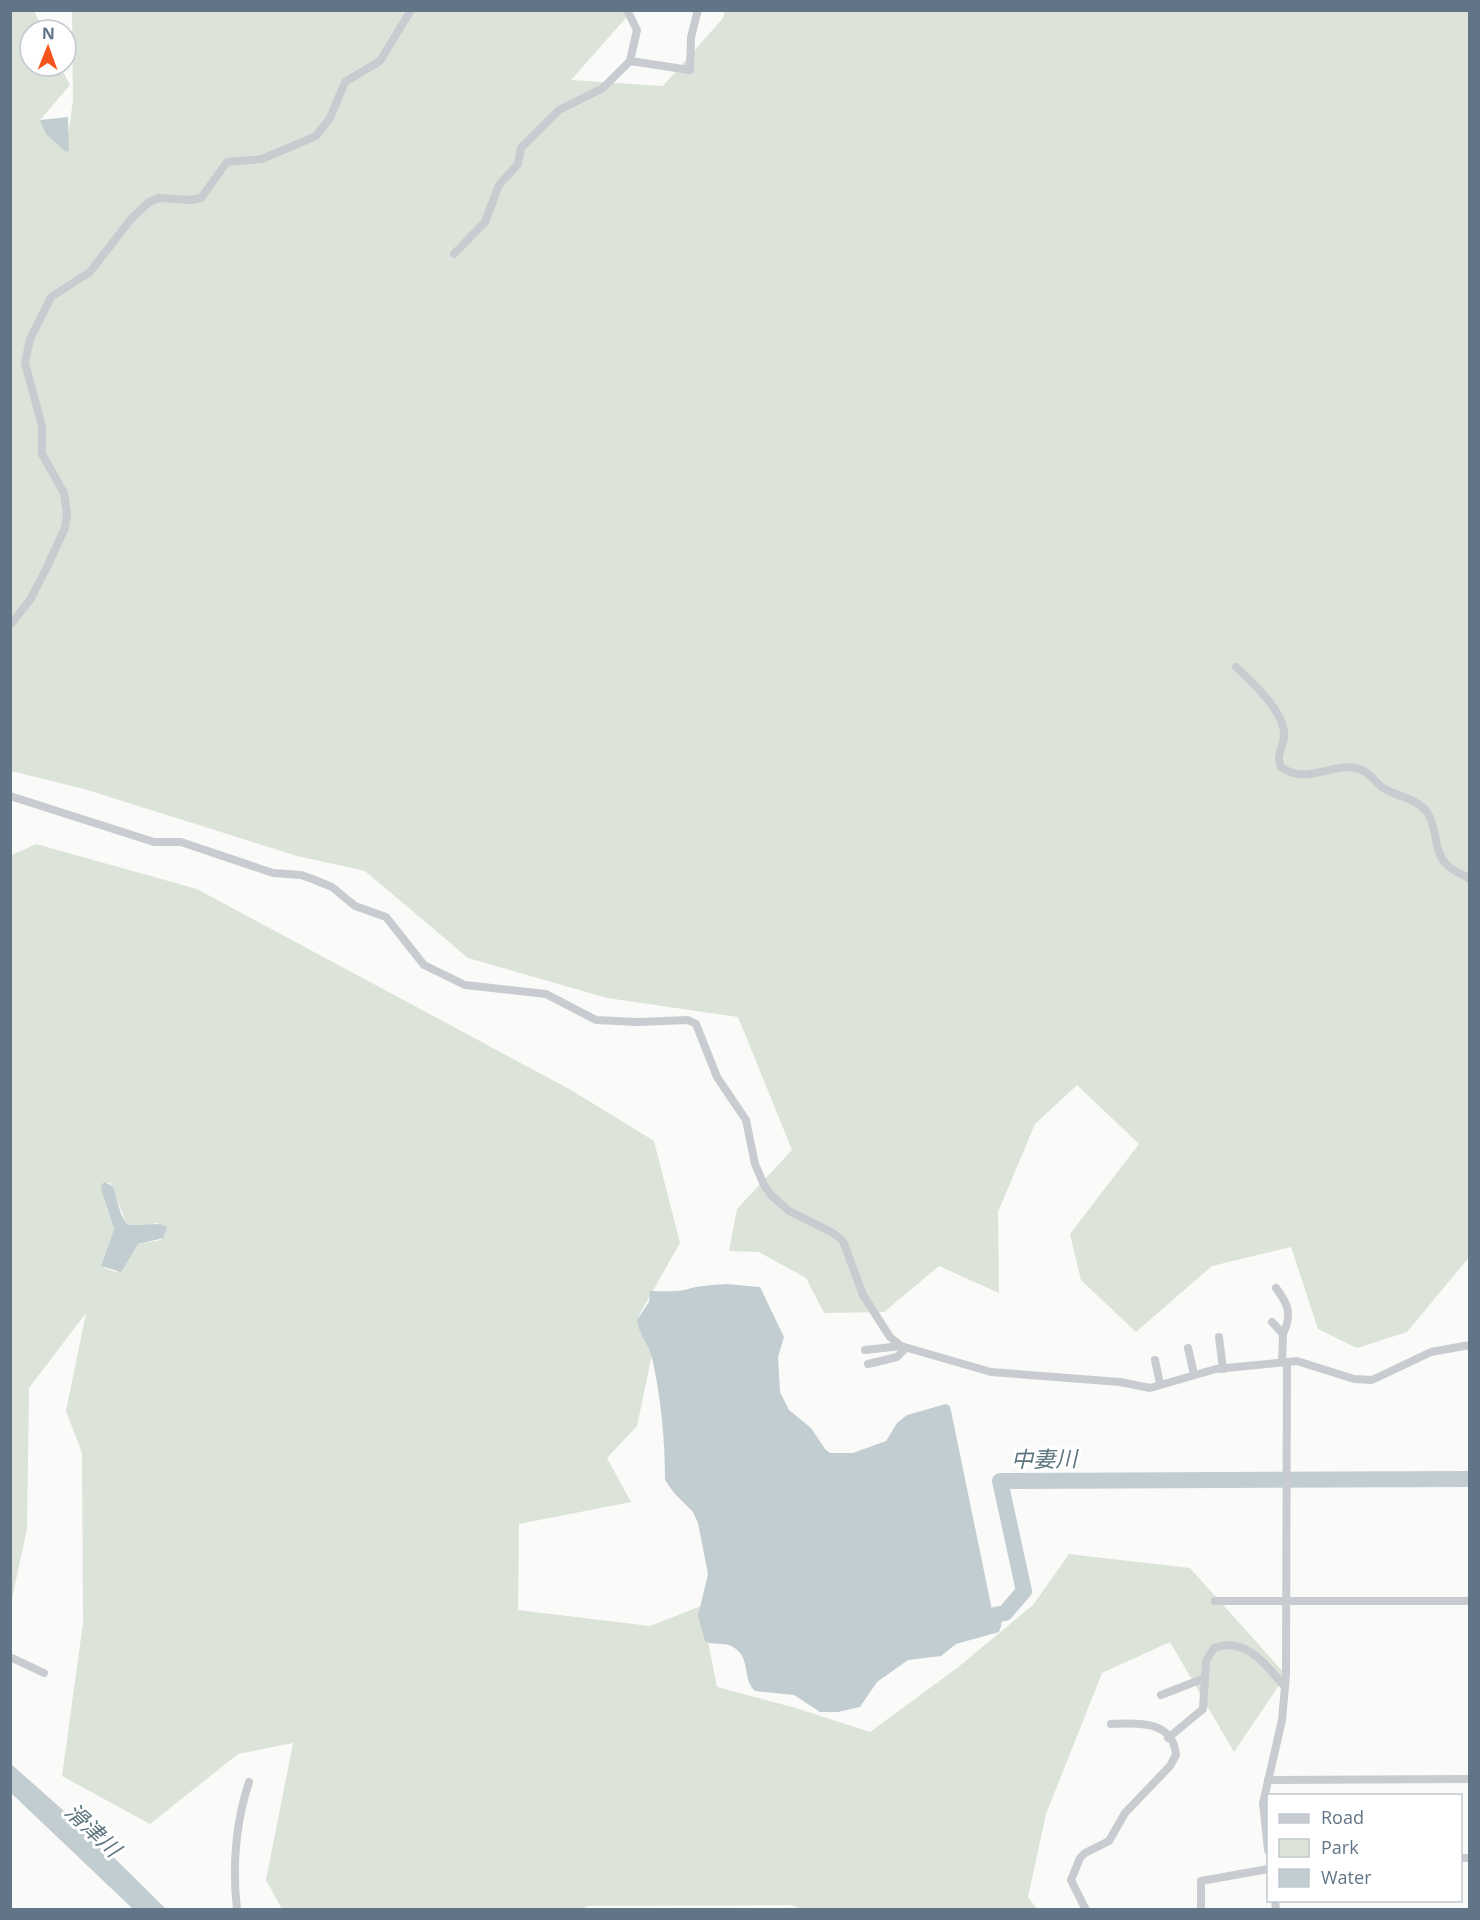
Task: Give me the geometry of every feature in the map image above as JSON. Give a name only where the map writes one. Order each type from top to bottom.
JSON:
[{"type":"street","points":[[10,625],[30,600],[65,528],[64,493],[42,454],[42,426],[25,363],[30,339],[51,297],[90,272],[131,219],[149,202],[159,198],[191,200],[201,198],[227,162],[262,159],[316,136],[323,130],[330,118],[345,82],[380,61],[411,10]]},
{"type":"street","points":[[453,254],[485,222],[499,185],[518,164],[521,148],[559,110],[603,88],[630,61],[637,30],[627,10]]},
{"type":"street","points":[[630,61],[690,70],[691,37],[698,10]]},
{"type":"street","points":[[1236,667],[1268,700],[1278,719],[1284,734],[1278,756],[1281,767],[1295,774],[1308,776],[1344,768],[1364,771],[1385,789],[1407,798],[1427,813],[1439,853],[1445,863],[1470,879]]},
{"type":"street","points":[[10,796],[154,842],[181,842],[273,873],[301,875],[332,887],[355,906],[386,917],[424,965],[465,984],[546,994],[596,1020],[628,1022],[688,1020],[696,1024],[717,1077],[746,1120],[755,1164],[764,1185],[771,1195],[789,1211],[833,1233],[843,1241],[863,1295],[884,1328],[904,1347]]},
{"type":"street","points":[[1267,1841],[1263,1822],[1268,1779],[1282,1720],[1287,1602],[1287,1479],[1283,1334],[1290,1317],[1276,1287]]},
{"type":"street","points":[[1272,1322],[1283,1334]]},
{"type":"street","points":[[1219,1337],[1222,1369]]},
{"type":"street","points":[[865,1350],[904,1347],[991,1372],[1120,1382],[1143,1387],[1222,1369],[1297,1361],[1354,1379],[1372,1380],[1383,1377],[1420,1355],[1444,1348],[1470,1346]]},
{"type":"street","points":[[868,1364],[897,1357],[904,1347]]},
{"type":"street","points":[[1188,1348],[1194,1374]]},
{"type":"street","points":[[1155,1360],[1160,1384]]},
{"type":"street","points":[[1215,1601],[1470,1601]]},
{"type":"street","points":[[1168,1738],[1203,1709],[1208,1655],[1214,1648],[1227,1644],[1250,1651],[1285,1686]]},
{"type":"street","points":[[10,1657],[44,1673]]},
{"type":"street","points":[[1161,1695],[1205,1678]]},
{"type":"street","points":[[1086,1910],[1071,1880],[1080,1858],[1084,1852],[1109,1841],[1125,1813],[1170,1766],[1176,1755],[1175,1748],[1168,1738],[1154,1726],[1143,1722],[1111,1724]]},
{"type":"street","points":[[1268,1779],[1470,1779]]},
{"type":"street","points":[[237,1910],[233,1873],[237,1833],[249,1782]]},
{"type":"street","points":[[1202,1910],[1201,1881],[1267,1869]]},
{"type":"green space","points":[[11,11],[34,11],[37,18],[18,18],[18,78],[66,78],[70,85],[40,120],[66,151],[73,100],[73,78],[78,78],[78,18],[72,18],[72,11],[632,11],[571,80],[663,86],[723,18],[725,11],[1469,11],[1470,1256],[1407,1332],[1357,1348],[1318,1329],[1291,1247],[1212,1266],[1136,1332],[1081,1280],[1070,1234],[1139,1144],[1077,1085],[1035,1124],[998,1212],[999,1293],[939,1266],[884,1312],[824,1313],[806,1278],[759,1252],[729,1251],[737,1209],[792,1150],[738,1017],[607,998],[468,958],[365,871],[297,856],[84,789],[11,771]]},
{"type":"green space","points":[[36,844],[197,889],[571,1090],[654,1141],[680,1243],[639,1315],[652,1354],[637,1426],[607,1458],[631,1502],[519,1524],[518,1610],[650,1626],[701,1606],[717,1687],[796,1708],[870,1732],[957,1668],[1033,1605],[1069,1554],[1190,1568],[1286,1675],[1234,1752],[1170,1642],[1102,1673],[1046,1814],[1028,1897],[1037,1909],[802,1910],[792,1905],[587,1906],[580,1910],[282,1909],[266,1880],[293,1743],[238,1754],[150,1824],[62,1776],[83,1623],[82,1453],[66,1411],[86,1313],[29,1388],[27,1529],[11,1603],[10,856]],"holes":[[[103,1183],[110,1183],[127,1224],[138,1226],[158,1223],[166,1235],[161,1240],[138,1244],[116,1272],[104,1268],[102,1262],[114,1229],[104,1199]]]},
{"type":"water","points":[[68,117],[69,150],[66,152],[46,134],[40,120]]},
{"type":"water","points":[[105,1182],[113,1187],[121,1214],[127,1224],[158,1224],[167,1227],[164,1238],[138,1244],[121,1272],[101,1266],[114,1229],[101,1189]]},
{"type":"water","points":[[726,1284],[760,1287],[784,1337],[778,1357],[780,1392],[789,1410],[811,1428],[830,1453],[853,1453],[886,1441],[897,1423],[907,1415],[946,1404],[950,1406],[992,1610],[1001,1620],[1001,1628],[999,1632],[956,1644],[941,1656],[908,1660],[877,1682],[860,1707],[838,1712],[820,1712],[794,1695],[755,1691],[749,1681],[741,1654],[736,1649],[728,1645],[705,1641],[698,1616],[708,1574],[698,1523],[693,1512],[665,1480],[658,1388],[651,1353],[637,1320],[649,1302],[650,1291],[677,1291]]},
{"type":"water","points":[[11,1764],[91,1835],[166,1909],[133,1909],[11,1793]]},
{"type":"waterway","name":"中妻川","points":[[976,1619],[1005,1613],[1024,1591],[1000,1481],[1470,1479]]},
{"type":"water label","name":"滑津川","points":[[93,1830]]}]
